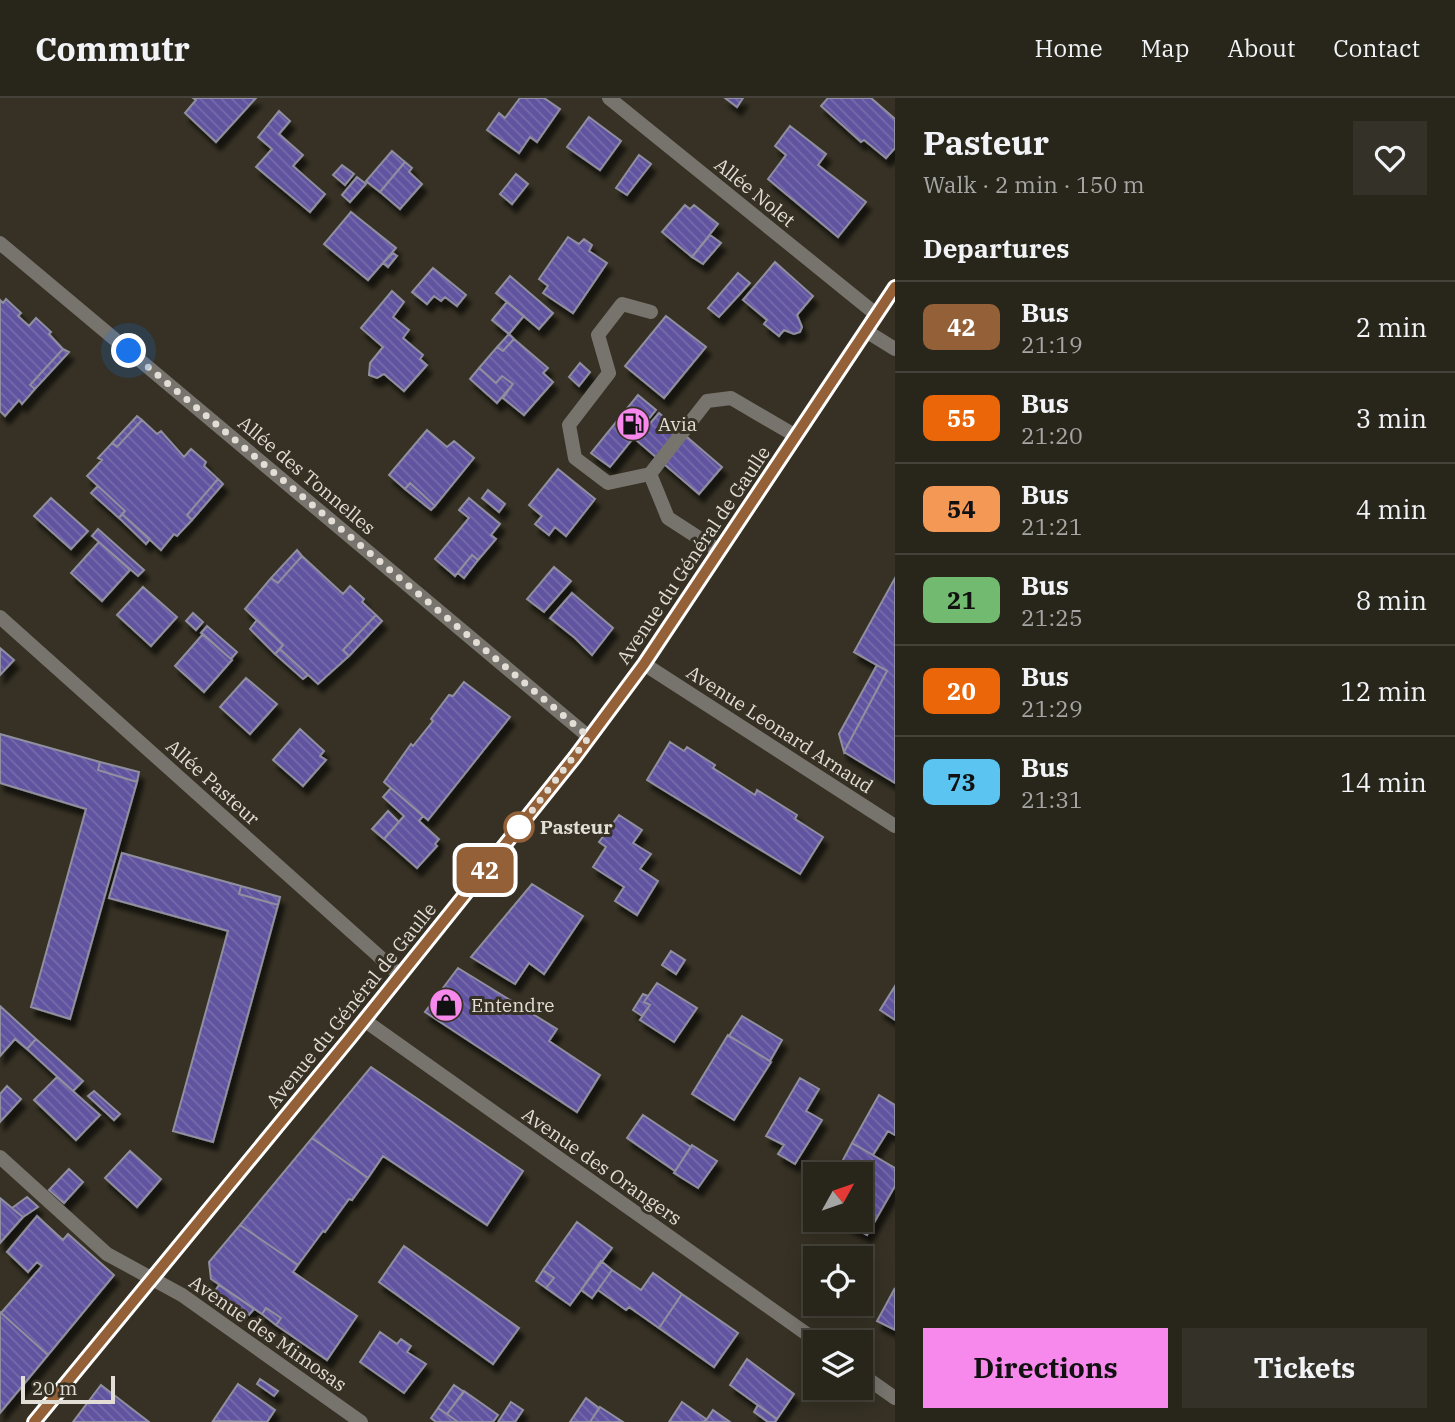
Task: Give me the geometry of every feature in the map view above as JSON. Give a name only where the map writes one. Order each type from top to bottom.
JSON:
[{"type":"main road","name":"Avenue du Général de Gaulle","points":[[34,1422],[401,975],[589,737],[644,664],[895,287]]},
{"type":"street","name":"Allée Nolet","points":[[609,98],[877,315]]},
{"type":"street","name":"Allée des Tonnelles","points":[[0,243],[589,737]]},
{"type":"street","points":[[651,312],[622,304],[598,335],[609,373],[569,425],[575,458],[608,483],[650,474],[707,401],[731,398],[796,436]]},
{"type":"street","points":[[866,331],[895,349]]},
{"type":"street","points":[[650,474],[668,518],[719,551]]},
{"type":"street","name":"Allée Pasteur","points":[[0,617],[401,975]]},
{"type":"street","name":"Avenue Leonard Arnaud","points":[[644,664],[895,826]]},
{"type":"street","name":"Avenue des Orangers","points":[[364,1020],[803,1331]]},
{"type":"street","name":"Avenue des Mimosas","points":[[0,1157],[107,1254],[182,1296],[361,1422]]},
{"type":"street","points":[[873,1382],[895,1398]]},
{"type":"building","points":[[193,98],[256,98],[216,142],[185,113],[196,100]]},
{"type":"building","points":[[520,98],[544,98],[560,109],[537,142],[530,137],[519,153],[487,130],[499,113],[505,118]]},
{"type":"building","points":[[725,98],[743,98],[737,107]]},
{"type":"building","points":[[828,98],[871,98],[895,119],[895,148],[886,158],[864,140],[861,142],[821,106]]},
{"type":"building","points":[[279,111],[290,121],[279,134],[303,155],[293,166],[325,194],[310,212],[256,167],[272,149],[258,137]]},
{"type":"building","points":[[589,117],[621,141],[600,170],[567,147]]},
{"type":"building","points":[[790,126],[826,154],[818,165],[866,202],[838,237],[768,179],[786,155],[775,146]]},
{"type":"building","points":[[392,151],[405,162],[380,192],[366,181]]},
{"type":"building","points":[[639,155],[651,164],[627,195],[616,188]]},
{"type":"building","points":[[405,162],[412,168],[409,172],[422,184],[400,209],[380,192]]},
{"type":"building","points":[[342,165],[354,174],[345,185],[333,175]]},
{"type":"building","points":[[516,174],[528,184],[512,204],[500,194]]},
{"type":"building","points":[[357,177],[366,184],[350,202],[342,195]]},
{"type":"building","points":[[685,205],[690,209],[694,205],[718,224],[692,257],[662,232]]},
{"type":"building","points":[[351,212],[396,248],[368,280],[324,244]]},
{"type":"building","points":[[710,235],[721,243],[703,264],[692,257]]},
{"type":"building","points":[[568,237],[579,244],[584,239],[592,245],[589,251],[607,263],[573,313],[543,293],[548,286],[539,279]]},
{"type":"building","points":[[393,253],[397,256],[388,267],[383,263]]},
{"type":"building","points":[[775,262],[813,296],[797,315],[802,327],[800,332],[794,334],[784,330],[779,336],[764,324],[767,320],[743,300]]},
{"type":"building","points":[[433,268],[466,295],[457,306],[445,297],[441,301],[434,296],[427,304],[412,292]]},
{"type":"building","points":[[738,273],[750,283],[719,317],[708,308]]},
{"type":"building","points":[[510,276],[553,313],[539,329],[496,293]]},
{"type":"building","points":[[392,291],[404,302],[393,317],[409,330],[403,338],[423,355],[420,359],[427,365],[404,391],[384,374],[377,378],[369,375],[370,363],[383,347],[361,328]]},
{"type":"building","points":[[6,299],[21,313],[18,316],[29,326],[36,318],[51,332],[49,334],[63,349],[30,385],[35,389],[22,404],[19,400],[5,416],[0,411],[0,300],[3,303]]},
{"type":"building","points":[[507,302],[524,316],[509,334],[492,320]]},
{"type":"building","points":[[666,316],[706,347],[664,398],[625,366]]},
{"type":"building","points":[[509,334],[514,339],[503,351],[497,347]]},
{"type":"building","points":[[514,339],[548,368],[543,373],[553,382],[524,415],[503,398],[513,384],[502,376],[496,383],[479,368],[497,347],[503,351]]},
{"type":"building","points":[[63,349],[69,352],[35,389],[30,385]]},
{"type":"building","points":[[580,363],[590,372],[579,386],[569,377]]},
{"type":"building","points":[[479,368],[496,383],[502,376],[513,384],[497,403],[470,379]]},
{"type":"building","points":[[638,395],[656,410],[610,467],[591,453]]},
{"type":"building","points":[[659,413],[722,467],[699,494],[636,440]]},
{"type":"building","points":[[137,416],[142,420],[117,447],[112,443]]},
{"type":"building","points":[[142,420],[157,434],[161,431],[184,457],[191,449],[206,462],[204,466],[218,479],[187,515],[192,520],[177,536],[174,534],[161,550],[122,514],[125,511],[87,476],[102,460],[98,458],[112,443],[117,447]]},
{"type":"building","points":[[427,430],[447,447],[454,441],[474,458],[435,506],[410,483],[405,489],[389,475]]},
{"type":"building","points":[[558,469],[595,499],[566,536],[555,527],[549,535],[535,524],[542,516],[529,505]]},
{"type":"building","points":[[218,479],[223,484],[192,520],[187,515]]},
{"type":"building","points":[[410,483],[435,506],[431,510],[405,489]]},
{"type":"building","points":[[98,486],[125,511],[119,518],[91,493]]},
{"type":"building","points":[[488,490],[505,504],[499,512],[482,498]]},
{"type":"building","points":[[51,498],[88,531],[71,549],[34,516]]},
{"type":"building","points":[[469,498],[500,524],[491,535],[496,539],[478,560],[472,555],[455,576],[435,559],[469,518],[459,510]]},
{"type":"building","points":[[122,514],[150,539],[146,544],[119,518]]},
{"type":"building","points":[[98,529],[144,570],[138,576],[92,536]]},
{"type":"building","points":[[99,542],[130,570],[102,601],[71,573]]},
{"type":"building","points":[[297,550],[302,556],[278,583],[271,578]]},
{"type":"building","points":[[472,555],[478,560],[464,578],[458,573]]},
{"type":"building","points":[[302,556],[343,594],[350,586],[376,615],[343,650],[349,656],[318,684],[280,649],[283,645],[245,609],[271,578],[278,583]]},
{"type":"building","points":[[554,567],[571,581],[544,612],[527,599]]},
{"type":"building","points":[[895,578],[895,783],[844,752],[887,671],[854,652]]},
{"type":"building","points":[[143,587],[177,617],[151,646],[117,615]]},
{"type":"building","points":[[572,593],[613,628],[592,655],[550,618]]},
{"type":"building","points":[[193,613],[203,622],[196,630],[186,621]]},
{"type":"building","points":[[376,615],[382,621],[349,656],[343,650]]},
{"type":"building","points":[[257,620],[283,645],[275,654],[250,629]]},
{"type":"building","points":[[207,626],[237,652],[231,659],[201,633]]},
{"type":"building","points":[[203,634],[232,660],[204,692],[175,666]]},
{"type":"building","points":[[0,648],[14,660],[0,675]]},
{"type":"building","points":[[280,649],[308,675],[303,679],[275,654]]},
{"type":"building","points":[[877,665],[887,671],[844,752],[839,734]]},
{"type":"building","points":[[246,678],[277,704],[250,734],[220,707]]},
{"type":"building","points":[[464,682],[510,717],[428,820],[384,782],[411,744],[413,746],[433,721],[431,719],[449,695],[453,696]]},
{"type":"building","points":[[300,729],[324,751],[320,756],[326,760],[303,786],[273,760]]},
{"type":"building","points":[[0,734],[100,762],[98,770],[137,782],[70,1019],[31,1007],[86,809],[0,783]]},
{"type":"building","points":[[670,742],[684,751],[687,747],[715,765],[713,768],[755,795],[757,790],[797,815],[795,819],[823,837],[800,874],[647,780]]},
{"type":"building","points":[[100,762],[139,772],[137,782],[98,770]]},
{"type":"building","points":[[391,788],[423,816],[419,821],[439,839],[435,844],[437,846],[417,868],[384,839],[404,816],[383,797]]},
{"type":"building","points":[[388,811],[399,822],[384,839],[372,829]]},
{"type":"building","points":[[619,815],[642,830],[633,843],[651,854],[640,869],[658,881],[637,915],[615,901],[624,887],[593,867],[606,847],[599,842]]},
{"type":"building","points":[[122,853],[241,886],[239,894],[278,905],[213,1142],[173,1131],[228,931],[109,898]]},
{"type":"building","points":[[532,884],[583,916],[544,974],[529,963],[515,984],[471,957]]},
{"type":"building","points":[[241,886],[280,897],[278,905],[239,894]]},
{"type":"building","points":[[671,951],[685,960],[676,974],[662,965]]},
{"type":"building","points":[[458,968],[557,1029],[549,1041],[600,1075],[577,1112],[425,1012]]},
{"type":"building","points":[[657,983],[697,1008],[674,1042],[640,1020],[650,1005],[644,1002]]},
{"type":"building","points":[[895,986],[895,1020],[880,1010]]},
{"type":"building","points":[[643,994],[648,996],[644,1002],[650,1005],[642,1016],[633,1010]]},
{"type":"building","points":[[0,1006],[36,1039],[27,1049],[15,1039],[0,1056]]},
{"type":"building","points":[[742,1016],[782,1040],[770,1061],[729,1036]]},
{"type":"building","points":[[728,1035],[771,1062],[734,1120],[692,1094]]},
{"type":"building","points":[[36,1039],[83,1081],[73,1091],[27,1049]]},
{"type":"building","points":[[371,1067],[523,1171],[487,1225],[383,1156],[368,1178],[312,1138]]},
{"type":"building","points":[[57,1077],[100,1115],[76,1140],[34,1100]]},
{"type":"building","points":[[800,1078],[819,1089],[806,1111],[822,1120],[795,1164],[778,1154],[784,1145],[766,1136]]},
{"type":"building","points":[[7,1086],[21,1099],[0,1122],[0,1094]]},
{"type":"building","points":[[94,1091],[120,1114],[114,1120],[88,1096]]},
{"type":"building","points":[[879,1095],[895,1105],[895,1135],[888,1131],[873,1155],[852,1143]]},
{"type":"building","points":[[643,1115],[691,1147],[675,1171],[627,1138]]},
{"type":"building","points":[[312,1138],[368,1178],[298,1265],[240,1225]]},
{"type":"building","points":[[852,1143],[895,1168],[895,1186],[873,1224],[873,1162],[843,1160]]},
{"type":"building","points":[[692,1145],[717,1161],[698,1188],[674,1173]]},
{"type":"building","points":[[130,1151],[161,1179],[137,1207],[105,1178]]},
{"type":"building","points":[[69,1169],[83,1182],[64,1203],[49,1190]]},
{"type":"building","points":[[27,1197],[38,1207],[23,1217],[12,1208]]},
{"type":"building","points":[[0,1198],[23,1217],[0,1243]]},
{"type":"building","points":[[37,1216],[63,1240],[68,1234],[114,1275],[48,1355],[1,1313],[42,1266],[37,1262],[28,1272],[7,1252]]},
{"type":"building","points":[[577,1222],[612,1248],[570,1305],[546,1288],[554,1278],[543,1270]]},
{"type":"building","points":[[240,1225],[298,1265],[293,1272],[357,1316],[327,1360],[276,1325],[281,1318],[266,1308],[262,1314],[211,1279],[209,1262]]},
{"type":"building","points":[[404,1246],[519,1328],[493,1364],[379,1282]]},
{"type":"building","points":[[601,1261],[612,1270],[592,1298],[581,1290]]},
{"type":"building","points":[[543,1270],[554,1278],[546,1288],[536,1281]]},
{"type":"building","points":[[612,1270],[641,1290],[653,1273],[682,1294],[659,1328],[629,1307],[626,1310],[598,1290]]},
{"type":"building","points":[[219,1285],[254,1309],[249,1315],[215,1291]]},
{"type":"building","points":[[895,1288],[895,1330],[877,1321]]},
{"type":"building","points":[[682,1294],[738,1333],[714,1367],[659,1328]]},
{"type":"building","points":[[266,1308],[281,1318],[276,1325],[262,1314]]},
{"type":"building","points":[[0,1312],[48,1355],[0,1413]]},
{"type":"building","points":[[380,1332],[397,1344],[401,1339],[411,1346],[407,1352],[426,1364],[404,1393],[360,1362]]},
{"type":"building","points":[[747,1359],[794,1394],[777,1419],[730,1385]]},
{"type":"building","points":[[260,1379],[278,1391],[274,1396],[257,1384]]},
{"type":"building","points":[[238,1384],[275,1410],[267,1422],[213,1421]]},
{"type":"building","points":[[101,1385],[149,1422],[73,1422]]},
{"type":"building","points":[[454,1385],[464,1392],[447,1414],[438,1408]]},
{"type":"building","points":[[464,1391],[498,1415],[493,1422],[458,1422],[447,1414]]},
{"type":"building","points":[[586,1398],[599,1408],[590,1422],[570,1422]]},
{"type":"building","points":[[511,1402],[523,1410],[515,1422],[498,1422]]},
{"type":"building","points":[[682,1402],[706,1419],[704,1422],[669,1422]]},
{"type":"building","points":[[758,1405],[777,1419],[775,1422],[768,1422],[754,1412]]},
{"type":"building","points":[[600,1407],[623,1422],[590,1422]]},
{"type":"building","points":[[438,1408],[458,1422],[436,1422],[431,1418]]},
{"type":"building","points":[[713,1410],[730,1422],[705,1422]]},
{"type":"bus line","name":"42","points":[[34,1422],[350,1038],[575,757],[644,664],[895,287]]},
{"type":"place","name":"Avia","points":[[633,424]]},
{"type":"place","name":"Pasteur","points":[[519,827]]},
{"type":"place","name":"Entendre","points":[[446,1005]]},
{"type":"route","points":[[129,351],[589,737],[517,830],[519,827]]}]
